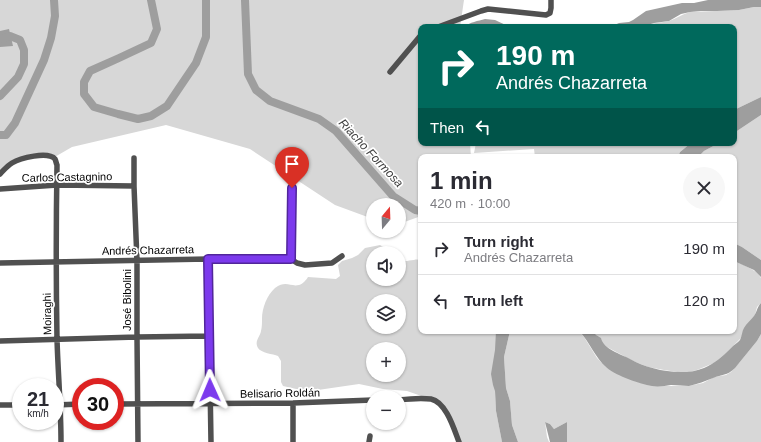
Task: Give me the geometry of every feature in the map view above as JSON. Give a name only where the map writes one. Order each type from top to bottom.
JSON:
[{"type":"street","points":[[446,24],[488,9],[546,15],[550,14],[551,0]]},
{"type":"street","points":[[390,72],[418,39]]},
{"type":"street","name":"Moiraghi","points":[[0,174],[12,163],[20,159],[48,156],[56,160],[58,378]]},
{"type":"street","name":"José Bibolini","points":[[134,158],[137,261],[138,442]]},
{"type":"street","name":"Carlos Castagnino","points":[[0,189],[57,185],[134,186]]},
{"type":"street","points":[[291,259],[292,188]]},
{"type":"street","name":"Andrés Chazarreta","points":[[0,263],[291,259],[297,263],[305,264],[332,263],[342,256]]},
{"type":"street","points":[[208,259],[211,442]]},
{"type":"street","points":[[0,341],[209,336]]},
{"type":"street","points":[[406,400],[430,399],[438,402],[445,410],[459,442]]},
{"type":"street","name":"Belisario Roldán","points":[[124,404],[293,403],[366,400]]},
{"type":"street","points":[[293,403],[293,442]]},
{"type":"street","points":[[0,405],[12,405]]},
{"type":"street","name":"Moiraghi","points":[[60,430],[61,442]]},
{"type":"shaded area","points":[[0,0],[464,0],[460,24],[418,24],[418,146],[470,146],[471,154],[418,154],[418,217],[406,221],[406,198],[366,198],[366,216],[335,205],[250,149],[166,125],[72,147],[53,158],[37,156],[20,159],[0,173]]},
{"type":"shaded area","points":[[708,0],[761,0],[761,7],[739,10],[690,12],[681,14],[669,21],[651,24],[617,24],[629,22],[646,11],[682,3],[694,3]]},
{"type":"shaded area","points":[[761,7],[761,97],[737,109],[737,24],[651,24],[669,21],[690,12],[739,10]]},
{"type":"shaded area","points":[[485,19],[495,20],[504,24],[468,24]]},
{"type":"shaded area","points":[[9,29],[13,46],[0,47],[0,31]]},
{"type":"shaded area","points":[[761,97],[761,115],[737,131],[737,109]]},
{"type":"shaded area","points":[[761,115],[761,260],[737,244],[737,154],[701,154],[713,146],[737,146],[737,131]]},
{"type":"shaded area","points":[[475,146],[687,146],[679,154],[535,154],[534,149],[474,153]]},
{"type":"shaded area","points":[[687,146],[713,146],[701,154],[679,154]]},
{"type":"shaded area","points":[[737,244],[761,260],[761,277],[754,270],[737,262]]},
{"type":"shaded area","points":[[366,248],[366,286],[406,286],[406,261],[418,260],[418,334],[503,334],[495,391],[496,411],[502,442],[459,442],[445,410],[430,399],[406,390],[383,389],[359,384],[311,391],[283,386],[281,382],[281,361],[278,356],[262,351],[257,346],[257,341],[261,330],[263,310],[267,298],[275,288],[282,284],[299,285],[308,277],[336,279],[340,276],[338,265],[342,261],[352,258]]},
{"type":"shaded area","points":[[737,262],[753,270],[761,278],[761,303],[757,307],[755,315],[740,339],[714,363],[697,370],[685,373],[648,367],[633,361],[607,347],[595,334],[737,334]]},
{"type":"shaded area","points":[[761,303],[761,334],[735,368],[727,374],[689,386],[652,386],[622,377],[603,364],[581,334],[595,334],[601,338],[605,345],[617,353],[638,363],[656,369],[676,372],[696,371],[715,362],[739,341],[744,328],[754,316]]},
{"type":"shaded area","points":[[496,334],[509,334],[504,357],[506,388],[510,401],[512,425],[518,442],[502,442],[496,411],[495,391],[491,374]]},
{"type":"shaded area","points":[[509,334],[582,334],[597,358],[607,368],[659,386],[688,386],[703,383],[714,377],[726,375],[731,372],[761,334],[761,442],[567,442],[567,422],[554,429],[550,424],[545,422],[549,442],[518,442],[512,425],[510,401],[506,388],[504,357]]},
{"type":"shaded area","points":[[545,422],[550,424],[554,429],[567,422],[567,442],[550,442]]},
{"type":"waterway","name":"Riacho Formosa","points":[[0,135],[6,135],[15,123],[44,60],[51,38],[55,16],[54,0]]},
{"type":"waterway","name":"Riacho Formosa","points":[[151,0],[157,29],[151,43],[90,71],[84,82],[84,94],[94,107],[138,119],[151,116],[167,106],[196,63],[206,37],[206,0]]},
{"type":"waterway","name":"Riacho Formosa","points":[[245,0],[248,74],[256,90],[270,101],[319,119],[336,131],[393,196],[418,210]]},
{"type":"waterway","name":"Riacho Formosa","points":[[0,39],[10,36],[20,40],[24,50],[24,64],[18,77],[0,96]]},
{"type":"route","points":[[210,390],[208,259],[291,259],[292,188]]}]
